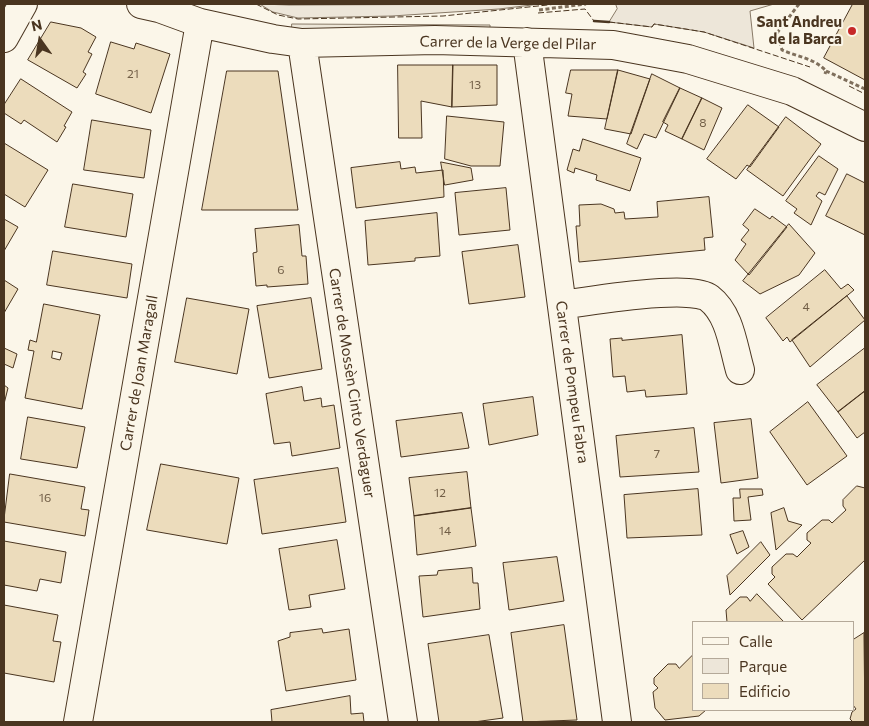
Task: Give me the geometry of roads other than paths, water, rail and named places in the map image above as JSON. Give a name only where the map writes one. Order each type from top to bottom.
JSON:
[{"type":"street","points":[[4,38],[23,4]]},
{"type":"street","name":"Carrer de la Verge del Pilar","points":[[155,5],[200,24],[273,40],[302,43],[435,40],[613,45],[688,59],[792,91],[865,127]]},
{"type":"street","name":"Carrer de Joan Maragall","points":[[78,722],[200,24]]},
{"type":"street","name":"Carrer de Pompeu Fabra","points":[[527,42],[617,722]]},
{"type":"street","name":"Carrer de Mossèn Cinto Verdaguer","points":[[302,43],[402,722]]},
{"type":"street","points":[[562,305],[680,291],[708,297],[725,317],[740,370]]},
{"type":"place","name":"Sant Andreu de la Barca","points":[[852,31]]}]
